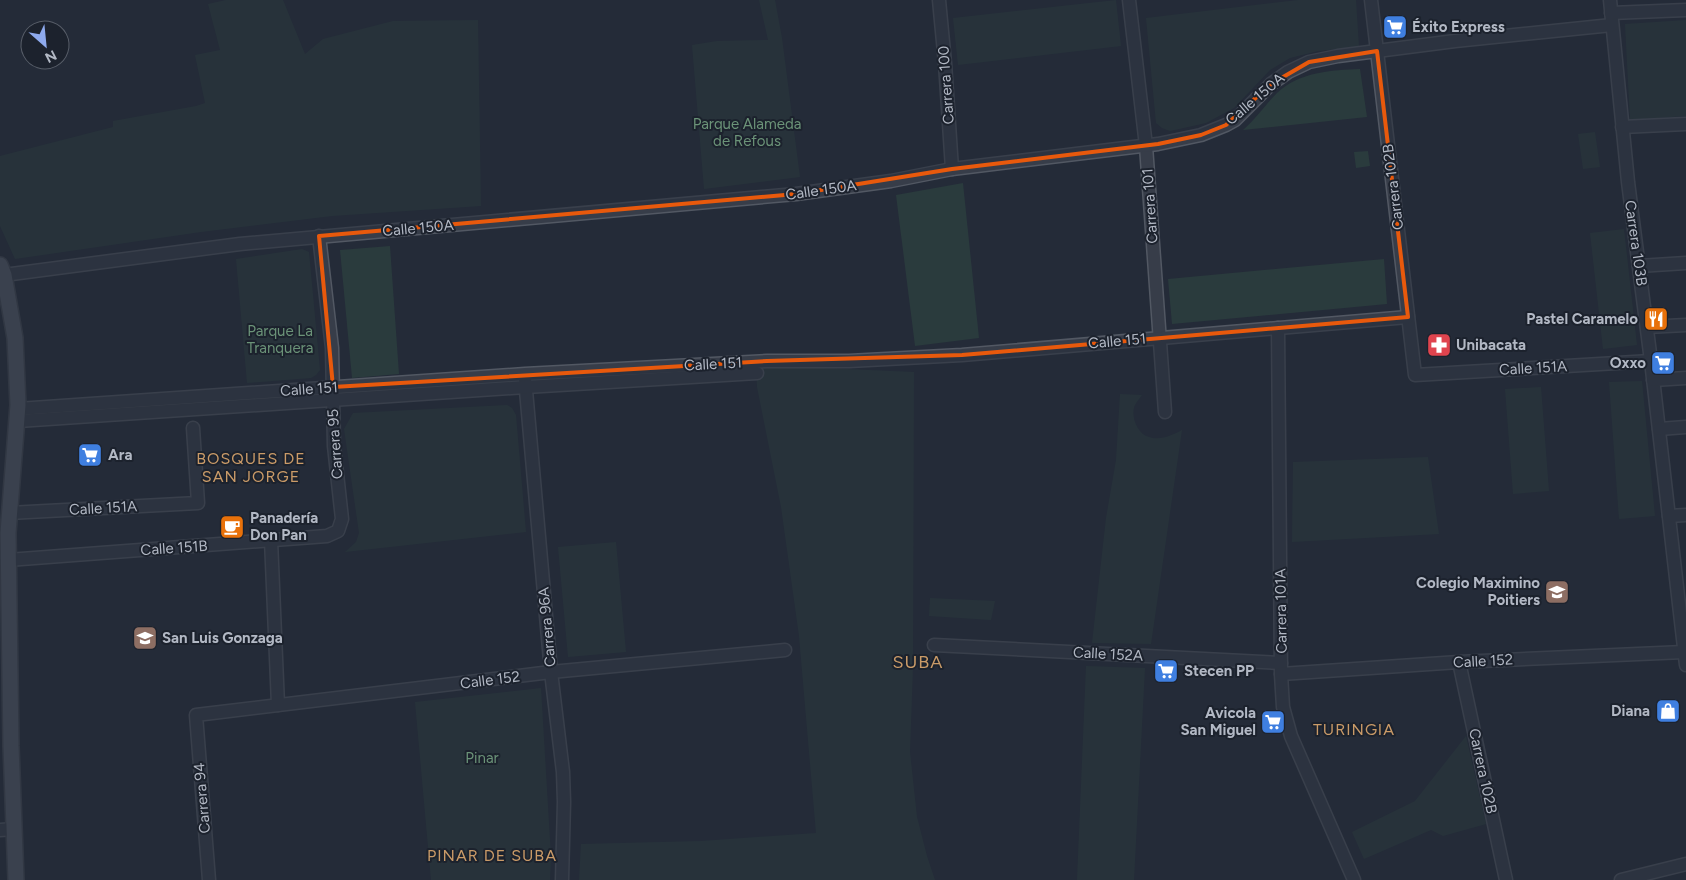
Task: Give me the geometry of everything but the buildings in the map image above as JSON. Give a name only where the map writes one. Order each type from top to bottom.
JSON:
[{"type":"main road","points":[[2,270],[15,338],[18,415],[9,513],[8,560],[7,830],[16,880]]},
{"type":"street","name":"Carrera 100","points":[[939,0],[952,169]]},
{"type":"street","name":"Carrera 101","points":[[1129,0],[1146,146],[1165,412]]},
{"type":"street","name":"Carrera 102B","points":[[1371,0],[1415,375]]},
{"type":"street","name":"Carrera 103B","points":[[1610,0],[1622,127],[1685,658]]},
{"type":"street","name":"Calle 150A","points":[[2,270],[319,236],[796,194],[891,181],[952,169],[1146,146],[1201,135],[1226,125],[1235,120],[1271,84],[1288,72],[1308,62],[1338,56],[1686,10]]},
{"type":"street","points":[[1622,127],[1686,124]]},
{"type":"street","name":"Carrera 95","points":[[319,236],[330,326],[334,446],[342,519],[338,531]]},
{"type":"street","points":[[1639,266],[1686,263]]},
{"type":"street","name":"Calle 151","points":[[18,415],[525,381],[767,361],[849,361],[943,356],[1408,317]]},
{"type":"street","points":[[1647,327],[1686,325]]},
{"type":"street","name":"Carrera 101A","points":[[1278,328],[1281,669],[1284,707],[1290,736],[1354,880]]},
{"type":"street","name":"Calle 151A","points":[[1415,375],[1651,361]]},
{"type":"street","name":"Calle 151","points":[[525,381],[757,374]]},
{"type":"street","points":[[1653,380],[1686,378]]},
{"type":"street","name":"Carrera 96A","points":[[525,381],[551,672],[564,786],[562,880]]},
{"type":"street","points":[[1659,429],[1686,427]]},
{"type":"street","name":"Calle 151A","points":[[9,513],[198,502],[193,428]]},
{"type":"street","points":[[1669,516],[1686,515]]},
{"type":"street","name":"Calle 151B","points":[[8,560],[327,536],[338,531]]},
{"type":"street","points":[[270,540],[278,705]]},
{"type":"street","name":"Calle 152A","points":[[934,645],[1281,669]]},
{"type":"street","name":"Calle 152","points":[[196,715],[551,672],[784,650]]},
{"type":"street","name":"Calle 152","points":[[1281,669],[1459,662],[1685,658]]},
{"type":"street","name":"Carrera 102B","points":[[1459,662],[1506,880]]},
{"type":"street","name":"Carrera 94","points":[[196,715],[209,880]]},
{"type":"street","points":[[1621,880],[1686,864]]},
{"type":"highlighted area","points":[[1377,51],[1408,317],[962,355],[767,361],[333,387],[319,236],[796,194],[952,169],[1158,144],[1201,135],[1226,125],[1271,84],[1309,62]]},
{"type":"green space","points":[[226,0],[283,0],[305,54],[323,39],[393,21],[478,20],[481,206],[332,216],[201,232],[15,259],[0,226],[0,156],[113,127],[113,121],[205,103],[195,55],[220,50],[208,4]]},
{"type":"green space","name":"Parque Alameda de Refous","points":[[759,0],[775,0],[782,38],[800,177],[704,189],[692,45],[717,41],[768,40]]},
{"type":"green space","points":[[1116,0],[1121,46],[958,65],[953,18]]},
{"type":"green space","points":[[1298,0],[1356,0],[1359,47],[1318,51],[1290,58],[1270,70],[1234,108],[1206,123],[1170,131],[1156,123],[1146,18]]},
{"type":"green space","points":[[1686,20],[1686,116],[1630,120],[1625,24]]},
{"type":"green space","points":[[1360,69],[1367,117],[1243,130],[1277,93],[1295,81],[1327,71]]},
{"type":"green space","points":[[1595,132],[1600,167],[1583,169],[1578,134]]},
{"type":"green space","points":[[1368,151],[1370,166],[1356,168],[1354,152]]},
{"type":"green space","points":[[963,183],[979,338],[915,346],[896,195]]},
{"type":"green space","points":[[1624,229],[1637,345],[1603,349],[1590,233]]},
{"type":"green space","points":[[390,246],[399,374],[352,378],[340,250]]},
{"type":"green space","name":"Parque La Tranquera","points":[[302,249],[309,252],[320,370],[311,378],[247,383],[236,259]]},
{"type":"green space","points":[[1384,259],[1387,304],[1172,324],[1168,279]]},
{"type":"green space","points":[[756,365],[914,372],[913,667],[910,752],[917,817],[935,880],[579,880],[581,844],[701,841],[816,833],[799,636],[781,507],[757,387]]},
{"type":"green space","points":[[1642,381],[1655,516],[1619,519],[1609,382]]},
{"type":"green space","points":[[1541,387],[1549,491],[1513,494],[1505,389]]},
{"type":"green space","points":[[1120,394],[1142,395],[1135,405],[1133,414],[1138,428],[1145,435],[1153,438],[1162,438],[1182,430],[1151,644],[1092,643],[1106,518],[1116,460]]},
{"type":"green space","points":[[507,405],[512,408],[516,415],[526,532],[345,552],[356,542],[359,533],[344,429],[353,413]]},
{"type":"green space","points":[[1428,457],[1439,534],[1292,542],[1293,462]]},
{"type":"green space","points":[[616,542],[626,652],[568,657],[558,547]]},
{"type":"green space","points":[[930,598],[995,601],[991,620],[929,616]]},
{"type":"green space","points":[[1086,666],[1145,668],[1134,880],[1077,880]]},
{"type":"green space","name":"Pinar","points":[[541,688],[551,857],[550,880],[431,880],[415,702]]},
{"type":"green space","points":[[1466,736],[1486,824],[1443,836],[1431,830],[1364,859],[1352,832],[1415,801]]},
{"type":"place","name":"Éxito Express","points":[[1395,27]]},
{"type":"place","name":"Pastel Caramelo","points":[[1656,319]]},
{"type":"place","name":"Unibacata","points":[[1439,345]]},
{"type":"place","name":"Oxxo","points":[[1663,363]]},
{"type":"place","name":"Ara","points":[[90,455]]},
{"type":"place","name":"Panadería Don Pan","points":[[232,527]]},
{"type":"place","name":"Colegio Maximino Poitiers","points":[[1557,592]]},
{"type":"place","name":"San Luis Gonzaga","points":[[145,638]]},
{"type":"place","name":"Stecen PP","points":[[1166,671]]},
{"type":"place","name":"Diana","points":[[1668,711]]},
{"type":"place","name":"Avicola San Miguel","points":[[1273,722]]},
{"type":"district","name":"BOSQUES DE SAN JORGE","points":[[251,467]]},
{"type":"district","name":"SUBA","points":[[918,662]]},
{"type":"district","name":"TURINGIA","points":[[1354,729]]},
{"type":"district","name":"PINAR DE SUBA","points":[[492,855]]}]
